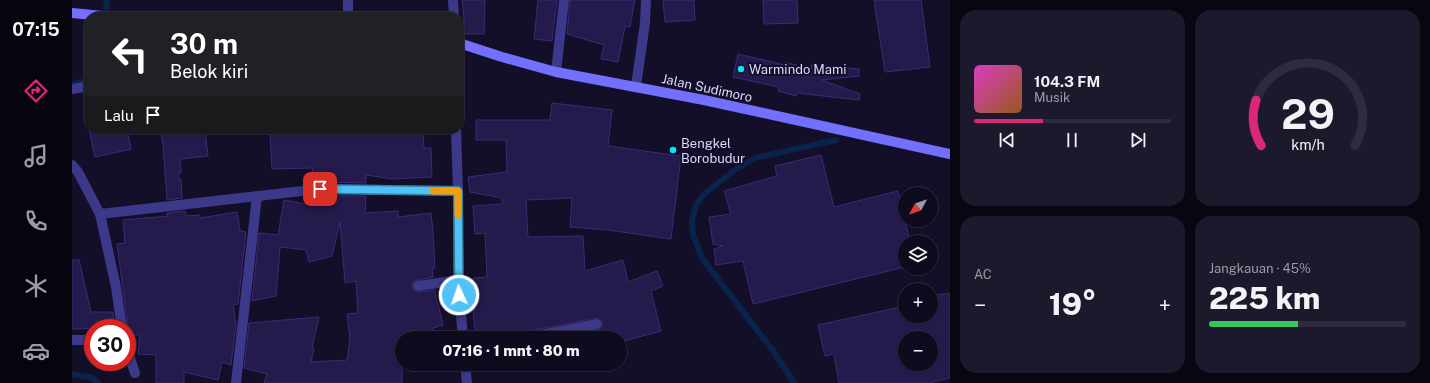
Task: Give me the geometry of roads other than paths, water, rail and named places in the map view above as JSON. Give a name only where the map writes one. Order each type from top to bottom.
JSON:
[{"type":"street","points":[[348,0],[348,12]]},
{"type":"street","points":[[453,0],[454,12]]},
{"type":"street","points":[[556,72],[564,0]]},
{"type":"street","points":[[636,86],[645,23],[646,0]]},
{"type":"street","points":[[72,13],[84,14]]},
{"type":"street","name":"Jalan Sudimoro","points":[[464,45],[556,72],[636,86],[950,154]]},
{"type":"street","points":[[72,89],[84,87]]},
{"type":"street","points":[[456,134],[458,280],[462,331]]},
{"type":"street","points":[[72,165],[78,172],[100,214],[116,287],[121,319]]},
{"type":"street","points":[[100,214],[320,189],[458,191]]},
{"type":"street","points":[[236,383],[257,196]]},
{"type":"street","points":[[418,286],[458,280]]},
{"type":"street","points":[[561,331],[597,324]]},
{"type":"street","points":[[72,340],[84,340]]},
{"type":"street","points":[[466,371],[467,383]]},
{"type":"waterway","points":[[106,11],[107,0]]},
{"type":"waterway","points":[[72,84],[84,82]]},
{"type":"waterway","points":[[794,383],[774,352],[702,258],[693,234],[692,221],[696,205],[704,194],[735,170],[755,158],[836,140]]},
{"type":"waterway","points":[[72,374],[93,378],[98,383]]},
{"type":"place","name":"Warmindo Mami","points":[[741,69]]},
{"type":"place","name":"Bengkel Borobudur","points":[[673,150]]}]
